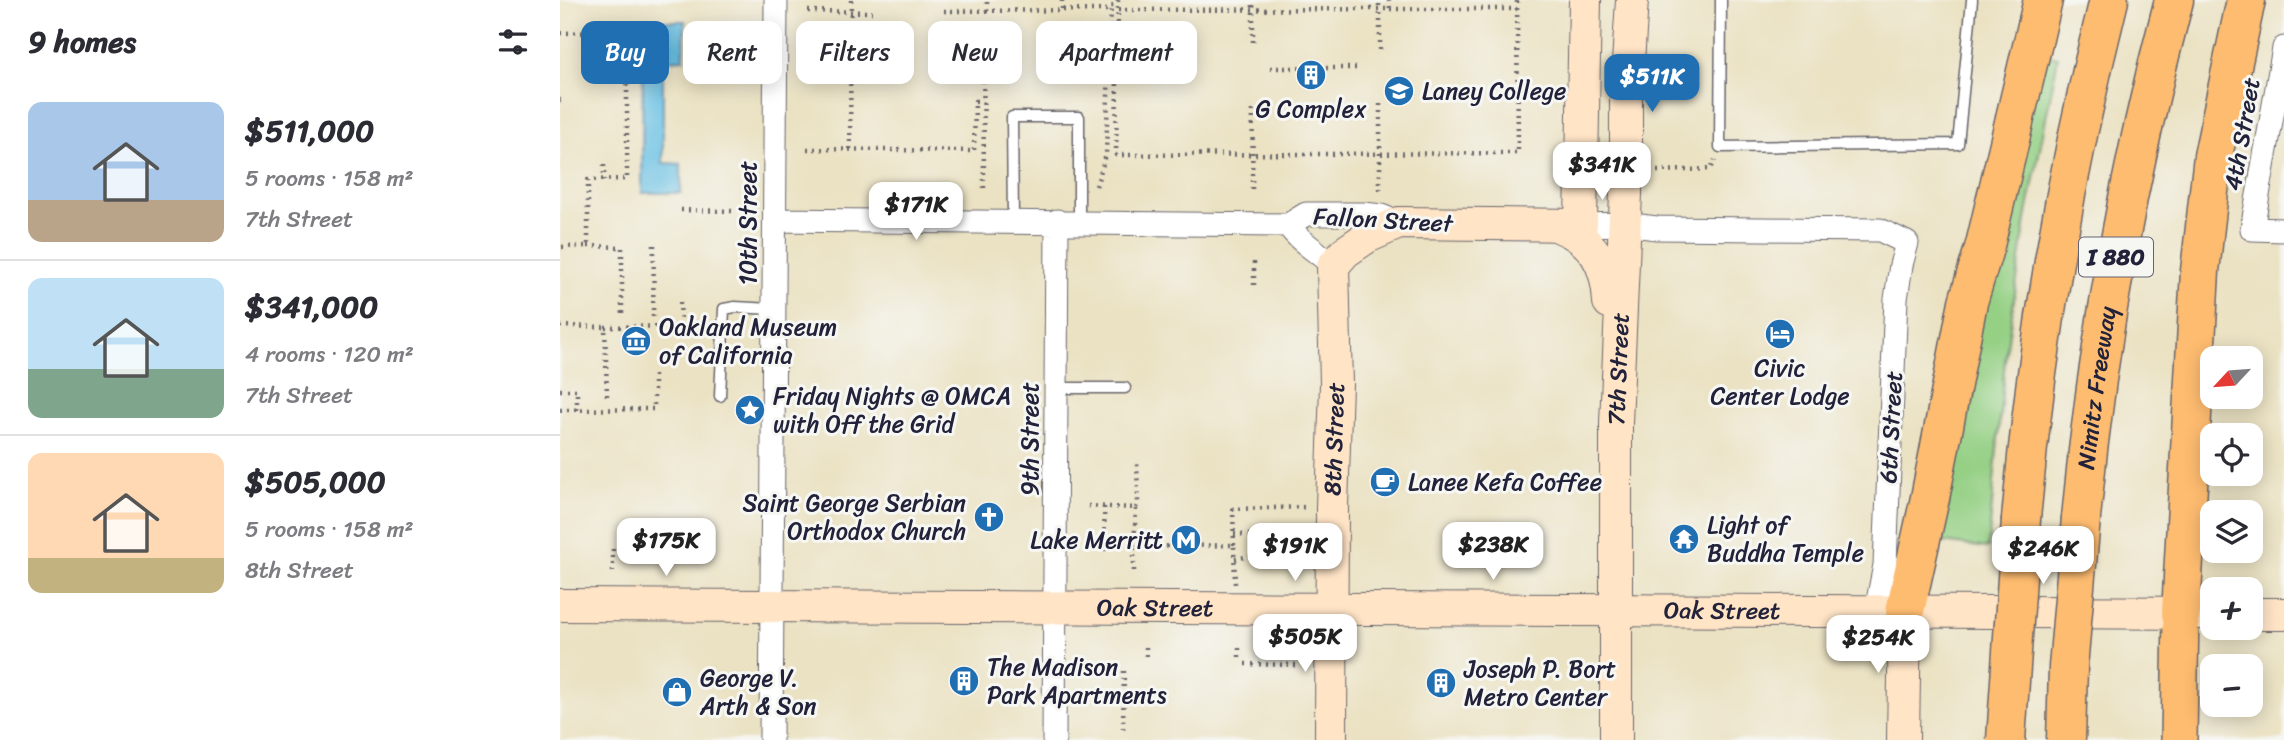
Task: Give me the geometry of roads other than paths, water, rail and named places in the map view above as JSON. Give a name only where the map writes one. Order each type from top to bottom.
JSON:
[{"type":"highway","points":[[1891,611],[1930,498],[1968,302],[1985,245],[2043,0]]},
{"type":"highway","name":"I 880","points":[[2006,740],[2031,414],[2056,248],[2078,130],[2109,0]]},
{"type":"highway","name":"Nimitz Freeway","points":[[2066,740],[2068,667],[2081,518],[2092,415],[2113,271],[2141,133],[2174,0]]},
{"type":"highway","points":[[2196,613],[2200,271],[2213,156],[2246,0]]},
{"type":"main road","points":[[1585,0],[1569,225],[1593,248],[1608,288],[1616,423]]},
{"type":"main road","name":"7th Street","points":[[1616,740],[1616,423],[1626,94],[1632,0]]},
{"type":"main road","points":[[1334,266],[1345,252],[1367,237],[1399,223]]},
{"type":"main road","name":"Fallon Street","points":[[1399,223],[1569,225]]},
{"type":"main road","name":"8th Street","points":[[1331,740],[1332,507],[1336,384],[1334,266]]},
{"type":"main road","name":"Oak Street","points":[[560,605],[2196,613]]},
{"type":"main road","name":"6th Street","points":[[1891,611],[1903,740]]},
{"type":"main road","points":[[2179,740],[2196,613]]},
{"type":"main road","points":[[2263,614],[2284,614]]},
{"type":"street","name":"10th Street","points":[[771,740],[776,0]]},
{"type":"street","name":"4th Street","points":[[2284,48],[2252,229],[2284,230]]},
{"type":"street","name":"Fallon Street","points":[[775,220],[1288,225],[1306,214],[1364,214],[1381,216],[1399,223]]},
{"type":"street","name":"9th Street","points":[[1054,740],[1056,388],[1068,222]]},
{"type":"street","points":[[1288,225],[1297,239],[1309,245],[1334,266]]},
{"type":"street","name":"Fallon Street","points":[[1569,225],[1880,230],[1907,243]]},
{"type":"street","name":"6th Street","points":[[1891,611],[1885,565],[1896,299],[1907,243]]},
{"type":"lane","points":[[1721,0],[1720,147],[1958,144],[1972,0]]},
{"type":"lane","points":[[1013,221],[1012,117],[1079,117],[1068,222]]},
{"type":"lane","points":[[720,396],[724,309],[774,309]]},
{"type":"lane","points":[[1056,388],[1125,388]]},
{"type":"water","points":[[669,21],[683,21],[683,59],[669,60]]},
{"type":"water","points":[[643,84],[663,84],[663,163],[681,164],[681,193],[642,193]]},
{"type":"place","name":"G Complex","points":[[1311,75]]},
{"type":"place","name":"Laney College","points":[[1399,91]]},
{"type":"place","name":"Civic Center Lodge","points":[[1780,334]]},
{"type":"place","name":"Oakland Museum of California","points":[[636,341]]},
{"type":"place","name":"Friday Nights @ OMCA with Off the Grid","points":[[750,410]]},
{"type":"place","name":"Lanee Kefa Coffee","points":[[1385,482]]},
{"type":"place","name":"Saint George Serbian Orthodox Church","points":[[989,517]]},
{"type":"place","name":"Light of Buddha Temple","points":[[1684,539]]},
{"type":"place","name":"Lake Merritt","points":[[1186,540]]},
{"type":"place","name":"The Madison Park Apartments","points":[[964,681]]},
{"type":"place","name":"Joseph P. Bort Metro Center","points":[[1441,683]]},
{"type":"place","name":"George V. Arth & Son","points":[[677,692]]}]
